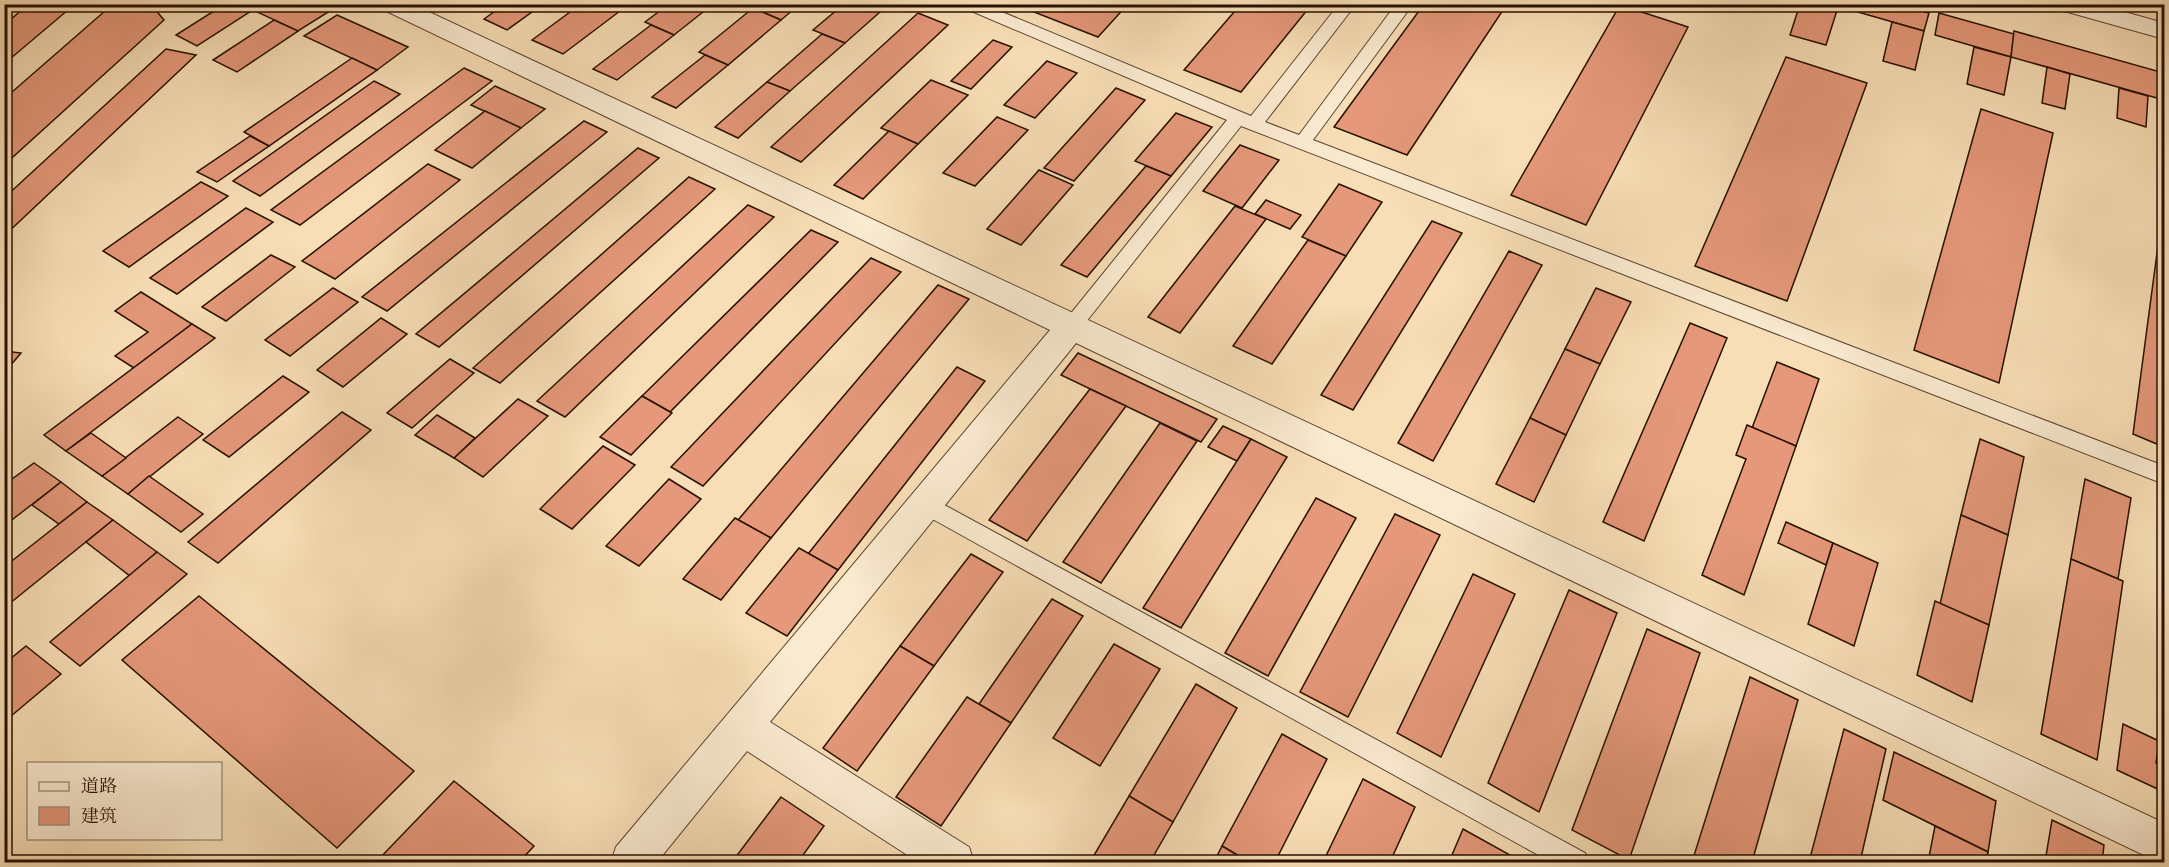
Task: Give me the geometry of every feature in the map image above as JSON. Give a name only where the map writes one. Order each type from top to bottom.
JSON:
[{"type":"street","points":[[391,4],[2164,844]]},
{"type":"street","points":[[2066,4],[2164,31]]},
{"type":"street","points":[[631,862],[1071,327]]},
{"type":"street","points":[[743,727],[954,862]]},
{"type":"lane","points":[[968,4],[1246,121],[2164,475]]},
{"type":"lane","points":[[1071,327],[1348,4]]},
{"type":"lane","points":[[1302,143],[1405,4]]},
{"type":"lane","points":[[926,504],[1576,862]]},
{"type":"building","points":[[29,4],[75,4],[4,64],[4,25]]},
{"type":"building","points":[[113,4],[153,7],[164,20],[4,165],[4,99]]},
{"type":"building","points":[[225,4],[262,4],[197,46],[176,35]]},
{"type":"building","points":[[262,4],[324,4],[333,9],[298,31],[253,10]]},
{"type":"building","points":[[505,4],[543,4],[507,30],[484,19]]},
{"type":"building","points":[[581,4],[615,4],[624,8],[563,54],[532,40]]},
{"type":"building","points":[[669,4],[713,4],[674,35],[645,22]]},
{"type":"building","points":[[758,4],[800,4],[781,20],[753,8]]},
{"type":"building","points":[[844,4],[889,4],[845,43],[813,30]]},
{"type":"building","points":[[1042,4],[1128,4],[1098,37],[1034,12]]},
{"type":"building","points":[[1241,4],[1312,4],[1241,92],[1184,70]]},
{"type":"building","points":[[1424,4],[1507,4],[1407,155],[1334,127]]},
{"type":"building","points":[[1800,4],[1839,4],[1826,45],[1790,35]]},
{"type":"building","points":[[1845,4],[1897,4],[1929,13],[1924,31],[1844,8]]},
{"type":"building","points":[[1620,5],[1688,27],[1586,225],[1511,195]]},
{"type":"building","points":[[753,8],[781,20],[728,65],[699,52]]},
{"type":"building","points":[[918,13],[948,25],[801,162],[771,147]]},
{"type":"building","points":[[1939,13],[2014,34],[2011,57],[1935,35]]},
{"type":"building","points":[[337,15],[408,47],[377,70],[304,36]]},
{"type":"building","points":[[274,20],[298,31],[237,72],[213,60]]},
{"type":"building","points":[[1892,22],[1924,31],[1915,70],[1883,61]]},
{"type":"building","points":[[651,25],[674,35],[617,80],[593,69]]},
{"type":"building","points":[[2014,31],[2164,73],[2164,100],[2011,57]]},
{"type":"building","points":[[822,34],[845,43],[790,91],[767,82]]},
{"type":"building","points":[[993,40],[1012,47],[971,89],[951,81]]},
{"type":"building","points":[[1974,47],[2011,57],[2004,95],[1967,84]]},
{"type":"building","points":[[166,49],[196,55],[4,236],[4,198]]},
{"type":"building","points":[[705,55],[728,65],[676,108],[652,97]]},
{"type":"building","points":[[1786,57],[1867,83],[1787,301],[1695,266]]},
{"type":"building","points":[[352,58],[377,70],[269,146],[244,132]]},
{"type":"building","points":[[1047,61],[1077,73],[1035,118],[1004,105]]},
{"type":"building","points":[[2047,67],[2070,74],[2065,109],[2042,103]]},
{"type":"building","points":[[464,68],[492,81],[300,225],[271,210]]},
{"type":"building","points":[[931,80],[968,95],[918,144],[881,128]]},
{"type":"building","points":[[374,81],[400,94],[260,196],[233,181]]},
{"type":"building","points":[[767,82],[790,91],[738,138],[715,127]]},
{"type":"building","points":[[495,86],[545,109],[521,128],[471,105]]},
{"type":"building","points":[[1116,88],[1145,100],[1074,181],[1044,168]]},
{"type":"building","points":[[2119,88],[2148,96],[2146,127],[2117,118]]},
{"type":"building","points":[[1981,109],[2053,133],[1999,383],[1914,350]]},
{"type":"building","points":[[485,111],[521,128],[472,168],[435,150]]},
{"type":"building","points":[[1176,113],[1212,127],[1171,176],[1135,161]]},
{"type":"building","points":[[997,117],[1028,130],[975,186],[943,173]]},
{"type":"building","points":[[584,121],[607,132],[387,311],[362,297]]},
{"type":"building","points":[[889,131],[918,144],[863,199],[834,185]]},
{"type":"building","points":[[250,136],[269,146],[217,182],[197,172]]},
{"type":"building","points":[[1240,145],[1279,160],[1242,208],[1203,191]]},
{"type":"building","points":[[638,148],[659,158],[439,347],[416,334]]},
{"type":"building","points":[[428,164],[460,180],[335,279],[302,261]]},
{"type":"building","points":[[1146,166],[1171,176],[1087,277],[1061,265]]},
{"type":"building","points":[[1039,170],[1073,185],[1021,245],[987,229]]},
{"type":"building","points":[[689,177],[715,189],[500,383],[473,368]]},
{"type":"building","points":[[201,182],[228,196],[129,267],[103,251]]},
{"type":"building","points":[[1339,184],[1382,202],[1346,256],[1302,237]]},
{"type":"building","points":[[1266,200],[1301,215],[1290,229],[1255,214]]},
{"type":"building","points":[[2164,200],[2164,447],[2133,434]]},
{"type":"building","points":[[748,205],[774,217],[565,417],[537,401]]},
{"type":"building","points":[[1235,206],[1266,219],[1180,333],[1148,317]]},
{"type":"building","points":[[246,208],[273,222],[177,294],[150,278]]},
{"type":"building","points":[[1432,221],[1462,233],[1353,410],[1321,395]]},
{"type":"building","points":[[811,230],[838,242],[670,412],[642,396]]},
{"type":"building","points":[[1308,240],[1346,256],[1272,364],[1233,346]]},
{"type":"building","points":[[1509,251],[1542,265],[1433,461],[1398,443]]},
{"type":"building","points":[[271,255],[295,267],[226,321],[202,307]]},
{"type":"building","points":[[871,258],[901,272],[703,486],[671,467]]},
{"type":"building","points":[[938,285],[969,299],[771,538],[738,520]]},
{"type":"building","points":[[333,288],[358,302],[290,356],[265,340]]},
{"type":"building","points":[[1596,288],[1631,302],[1600,364],[1565,349]]},
{"type":"building","points":[[141,292],[192,324],[134,368],[115,356],[148,332],[115,311]]},
{"type":"building","points":[[381,318],[407,334],[343,387],[317,370]]},
{"type":"building","points":[[1690,323],[1727,338],[1644,541],[1603,522]]},
{"type":"building","points":[[192,324],[215,338],[66,451],[44,435]]},
{"type":"building","points":[[1565,349],[1600,364],[1566,435],[1530,418]]},
{"type":"building","points":[[4,351],[21,353],[4,373]]},
{"type":"building","points":[[1078,353],[1217,419],[1201,442],[1061,375]]},
{"type":"building","points":[[450,359],[474,373],[412,428],[387,413]]},
{"type":"building","points":[[1777,362],[1819,379],[1796,446],[1752,428]]},
{"type":"building","points":[[957,367],[985,381],[838,570],[808,554]]},
{"type":"building","points":[[283,376],[309,392],[229,457],[203,440]]},
{"type":"building","points":[[1090,389],[1126,406],[1027,541],[989,520]]},
{"type":"building","points":[[642,396],[672,413],[631,455],[600,437]]},
{"type":"building","points":[[518,399],[548,416],[483,477],[454,458]]},
{"type":"building","points":[[342,412],[371,430],[218,563],[188,542]]},
{"type":"building","points":[[437,415],[475,438],[454,458],[415,435]]},
{"type":"building","points":[[178,417],[203,434],[128,494],[102,476]]},
{"type":"building","points":[[1530,418],[1566,435],[1534,502],[1496,484]]},
{"type":"building","points":[[1160,423],[1197,441],[1101,583],[1063,562]]},
{"type":"building","points":[[1747,425],[1796,446],[1744,595],[1702,575],[1746,459],[1736,455]]},
{"type":"building","points":[[1223,426],[1251,439],[1237,461],[1208,447]]},
{"type":"building","points":[[91,433],[126,458],[102,476],[66,451]]},
{"type":"building","points":[[1251,439],[1287,457],[1181,628],[1143,608]]},
{"type":"building","points":[[1980,439],[2024,457],[2008,535],[1961,515]]},
{"type":"building","points":[[603,446],[635,465],[572,529],[540,509]]},
{"type":"building","points":[[34,463],[61,482],[4,526],[4,485]]},
{"type":"building","points":[[149,476],[203,514],[181,532],[128,494]]},
{"type":"building","points":[[669,479],[701,499],[639,566],[606,546]]},
{"type":"building","points":[[2085,479],[2131,498],[2118,579],[2071,559]]},
{"type":"building","points":[[61,482],[87,502],[59,524],[32,505]]},
{"type":"building","points":[[1316,498],[1356,518],[1268,676],[1225,653]]},
{"type":"building","points":[[87,502],[113,520],[4,608],[4,567]]},
{"type":"building","points":[[1395,514],[1440,535],[1348,717],[1300,692]]},
{"type":"building","points":[[1961,515],[2008,535],[1989,625],[1940,604]]},
{"type":"building","points":[[735,518],[771,538],[721,600],[683,579]]},
{"type":"building","points":[[113,520],[157,552],[130,576],[86,542]]},
{"type":"building","points":[[1786,522],[1833,543],[1826,565],[1778,543]]},
{"type":"building","points":[[1833,543],[1878,563],[1854,646],[1808,624]]},
{"type":"building","points":[[799,548],[838,570],[787,636],[746,613]]},
{"type":"building","points":[[157,552],[187,574],[80,666],[50,642]]},
{"type":"building","points":[[971,554],[1003,572],[934,666],[900,646]]},
{"type":"building","points":[[2071,559],[2123,581],[2097,760],[2041,734]]},
{"type":"building","points":[[1473,574],[1515,594],[1441,757],[1397,733]]},
{"type":"building","points":[[1569,590],[1617,613],[1539,812],[1488,783]]},
{"type":"building","points":[[199,596],[414,771],[337,848],[122,660]]},
{"type":"building","points":[[1052,599],[1083,616],[1011,723],[979,704]]},
{"type":"building","points":[[1935,601],[1989,625],[1972,702],[1917,675]]},
{"type":"building","points":[[1647,629],[1700,653],[1629,860],[1572,830]]},
{"type":"building","points":[[1114,644],[1160,669],[1100,766],[1053,738]]},
{"type":"building","points":[[26,646],[61,674],[4,722],[4,664]]},
{"type":"building","points":[[900,646],[934,666],[857,771],[823,748]]},
{"type":"building","points":[[1750,677],[1798,700],[1752,862],[1692,862]]},
{"type":"building","points":[[1196,684],[1237,708],[1173,822],[1129,796]]},
{"type":"building","points":[[967,697],[1011,723],[941,826],[896,797]]},
{"type":"building","points":[[2123,724],[2159,741],[2156,763],[2164,767],[2164,792],[2117,770]]},
{"type":"building","points":[[1844,729],[1886,749],[1860,862],[1809,862]]},
{"type":"building","points":[[1282,734],[1327,759],[1275,862],[1249,862],[1222,846]]},
{"type":"building","points":[[1894,752],[1996,801],[1988,852],[1883,800]]},
{"type":"building","points":[[1363,779],[1415,807],[1390,862],[1323,862]]},
{"type":"building","points":[[454,781],[534,846],[519,862],[376,862]]},
{"type":"building","points":[[1129,796],[1173,822],[1150,862],[1090,862]]},
{"type":"building","points":[[781,797],[824,826],[798,862],[732,862]]},
{"type":"building","points":[[2052,820],[2104,845],[2102,862],[2045,862]]},
{"type":"building","points":[[1935,826],[1988,852],[1986,862],[1928,862]]},
{"type":"building","points":[[1463,829],[1510,855],[1507,862],[1449,862]]},
{"type":"building","points":[[1222,846],[1249,862],[1214,862]]}]
